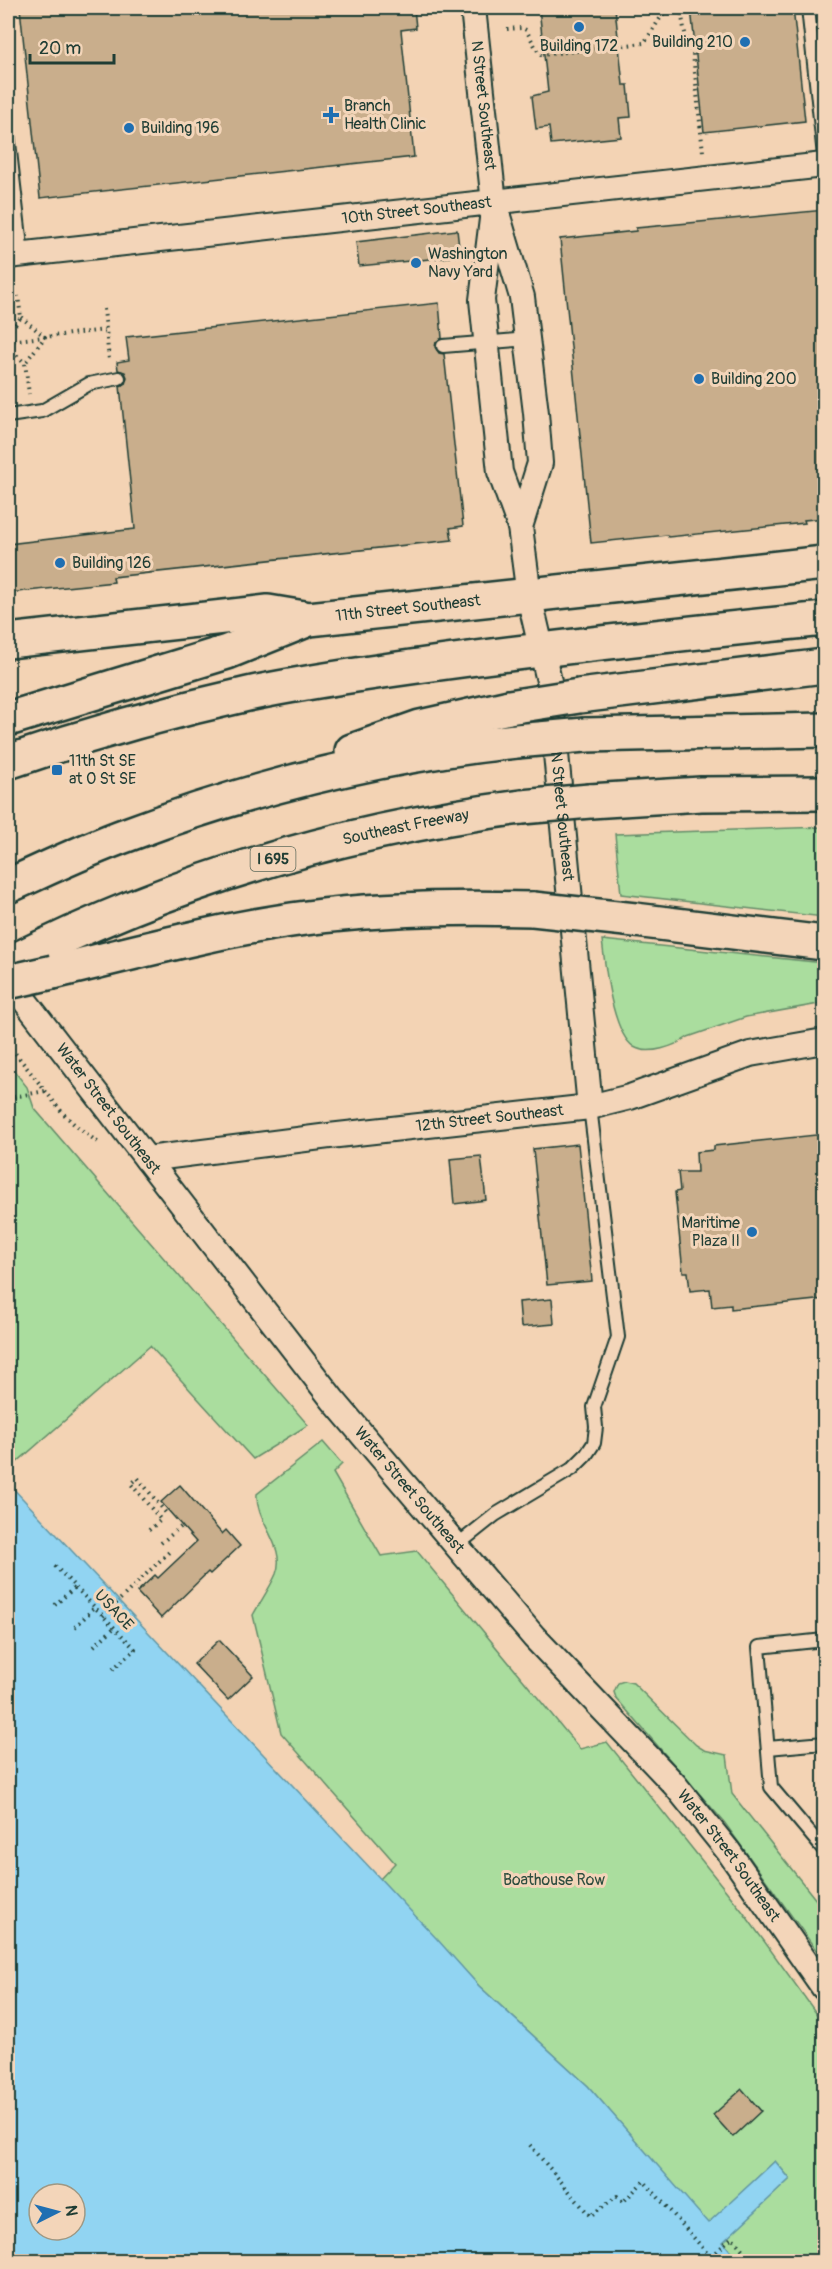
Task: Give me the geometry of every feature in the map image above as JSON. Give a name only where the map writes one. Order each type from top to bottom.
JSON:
[{"type":"main road","name":"11th Street Southeast","points":[[8,719],[227,652],[309,619],[825,563]]},
{"type":"main road","points":[[8,641],[268,612],[309,619]]},
{"type":"main road","points":[[8,762],[122,726],[249,694],[332,679],[541,649],[825,619]]},
{"type":"main road","points":[[274,787],[378,741],[461,716],[579,696],[825,666]]},
{"type":"main road","points":[[8,886],[127,835],[184,814],[274,787],[374,763],[471,746],[585,735],[825,730]]},
{"type":"main road","name":"Southeast Freeway","points":[[32,962],[115,914],[211,878],[270,860],[410,825],[522,807],[590,801],[702,794],[825,793]]},
{"type":"main road","points":[[8,981],[32,962],[306,918],[403,909],[533,909],[825,943]]},
{"type":"street","name":"N Street Southeast","points":[[473,8],[494,203],[522,297],[540,463],[520,527]]},
{"type":"street","name":"10th Street Southeast","points":[[14,255],[825,165]]},
{"type":"street","name":"N Street Southeast","points":[[494,203],[482,300],[500,472],[520,527],[529,596],[549,681],[590,1107]]},
{"type":"street","name":"Water Street Southeast","points":[[8,981],[333,1400],[534,1637],[675,1785],[729,1852],[825,1988]]},
{"type":"street","name":"12th Street Southeast","points":[[147,1159],[590,1107],[630,1097],[750,1054],[825,1041]]},
{"type":"lane","points":[[808,8],[825,156]]},
{"type":"lane","points":[[8,134],[14,255]]},
{"type":"lane","points":[[443,346],[528,339]]},
{"type":"lane","points":[[8,416],[42,411],[89,384],[119,378]]},
{"type":"lane","points":[[456,1546],[495,1515],[572,1469],[594,1443],[596,1427],[594,1407],[618,1337],[590,1107]]},
{"type":"lane","points":[[825,1640],[759,1647],[771,1787],[825,1850]]},
{"type":"lane","points":[[768,1748],[825,1743]]},
{"type":"path","points":[[507,29],[526,30],[538,53],[542,55],[644,43],[667,8]]},
{"type":"path","points":[[681,8],[684,32],[693,54],[703,153]]},
{"type":"path","points":[[18,296],[21,317],[45,337]]},
{"type":"path","points":[[105,309],[110,364]]},
{"type":"path","points":[[8,334],[21,317]]},
{"type":"path","points":[[8,341],[106,330]]},
{"type":"path","points":[[31,413],[26,363],[45,337]]},
{"type":"path","points":[[8,347],[26,363]]},
{"type":"path","points":[[8,1098],[45,1091]]},
{"type":"path","points":[[149,1530],[162,1520],[131,1484],[138,1478],[166,1513],[169,1511]]},
{"type":"path","points":[[161,1543],[182,1526]]},
{"type":"path","points":[[103,1616],[169,1552]]},
{"type":"path","name":"USACE","points":[[55,1566],[135,1649],[113,1669]]},
{"type":"path","points":[[55,1605],[75,1587]]},
{"type":"path","points":[[75,1627],[95,1607]]},
{"type":"path","points":[[94,1646],[114,1628]]},
{"type":"path","points":[[530,2145],[590,2216],[617,2196],[622,2202],[644,2181],[715,2262]]},
{"type":"path","points":[[712,2256],[732,2238],[753,2262]]},
{"type":"green space","points":[[824,827],[824,917],[621,894],[615,834]]},
{"type":"green space","points":[[602,940],[824,963],[824,1003],[746,1017],[688,1037],[676,1044],[654,1050],[640,1050],[626,1039],[615,1014]]},
{"type":"green space","points":[[8,1063],[27,1087],[34,1108],[308,1425],[253,1459],[150,1346],[8,1470]]},
{"type":"green space","name":"Boathouse Row","points":[[323,1442],[342,1464],[333,1473],[381,1556],[417,1551],[580,1749],[607,1742],[743,1912],[824,2024],[824,2261],[739,2261],[722,2242],[790,2179],[775,2161],[708,2224],[588,2086],[479,1986],[380,1879],[395,1863],[281,1733],[253,1615],[274,1579],[278,1564],[274,1544],[258,1504],[257,1494]]},
{"type":"green space","points":[[624,1681],[633,1683],[696,1745],[704,1750],[727,1755],[732,1794],[824,1910],[824,1961],[724,1822],[616,1698],[614,1692],[618,1683]]},
{"type":"water","points":[[8,1483],[479,1986],[588,2086],[708,2223],[775,2161],[790,2179],[723,2242],[739,2261],[8,2261]]},
{"type":"building","points":[[20,8],[414,8],[416,28],[401,30],[414,157],[40,198]]},
{"type":"building","points":[[539,8],[615,8],[623,85],[628,85],[631,117],[619,118],[621,137],[551,144],[549,127],[536,129],[532,96],[548,92]]},
{"type":"building","name":"Building 210","points":[[691,8],[793,8],[805,121],[704,132]]},
{"type":"building","name":"Building 200","points":[[825,210],[825,518],[804,520],[805,523],[591,543],[560,239],[636,231],[636,228]]},
{"type":"building","points":[[457,230],[460,256],[359,266],[356,242]]},
{"type":"building","points":[[439,303],[442,338],[436,342],[435,347],[439,353],[444,354],[463,526],[450,528],[452,540],[113,577],[114,582],[8,593],[8,544],[135,529],[120,386],[125,384],[127,377],[125,372],[118,370],[117,362],[129,360],[126,337]]},
{"type":"building","name":"Maritime Plaza II","points":[[825,1134],[825,1299],[731,1309],[731,1305],[712,1307],[710,1289],[690,1291],[688,1272],[683,1272],[675,1192],[680,1191],[678,1172],[697,1172],[696,1152],[714,1150],[714,1146]]},
{"type":"building","points":[[578,1144],[592,1281],[547,1285],[533,1149]]},
{"type":"building","points":[[481,1156],[486,1200],[454,1204],[450,1159]]},
{"type":"building","points":[[552,1299],[554,1324],[521,1327],[519,1302]]},
{"type":"building","points":[[180,1485],[222,1534],[226,1530],[240,1546],[210,1574],[208,1572],[161,1618],[137,1592],[155,1575],[158,1578],[196,1542],[161,1502]]},
{"type":"building","points":[[219,1640],[253,1676],[228,1700],[194,1664]]},
{"type":"building","points":[[742,2089],[761,2111],[733,2137],[713,2115]]},
{"type":"place","name":"Building 172","points":[[579,27]]},
{"type":"place","name":"Building 210","points":[[745,42]]},
{"type":"place","name":"Branch Health Clinic","points":[[331,115]]},
{"type":"place","name":"Building 196","points":[[129,128]]},
{"type":"place","name":"Washington Navy Yard","points":[[416,263]]},
{"type":"place","name":"Building 200","points":[[699,379]]},
{"type":"place","name":"Building 126","points":[[60,563]]},
{"type":"place","name":"11th St SE at O St SE","points":[[57,770]]},
{"type":"place","name":"Maritime Plaza II","points":[[752,1232]]}]
